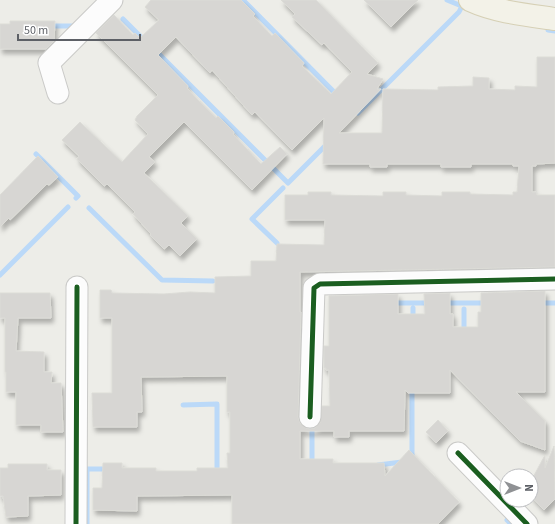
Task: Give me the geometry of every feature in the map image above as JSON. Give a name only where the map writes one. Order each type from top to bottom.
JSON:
[{"type":"main road","points":[[470,0],[499,10],[527,16],[555,19]]},
{"type":"street","points":[[58,93],[50,62],[112,0]]},
{"type":"street","points":[[310,417],[314,288],[316,285],[555,279]]},
{"type":"street","points":[[76,524],[77,287]]},
{"type":"street","points":[[458,453],[527,524]]},
{"type":"building","points":[[151,0],[241,0],[255,14],[253,16],[272,36],[275,33],[304,63],[302,66],[331,94],[352,72],[324,43],[322,45],[292,17],[295,14],[281,0],[316,0],[378,63],[367,74],[383,79],[377,89],[381,89],[339,133],[382,133],[383,89],[438,90],[438,87],[473,86],[473,77],[489,78],[489,89],[515,90],[515,86],[537,87],[537,57],[555,57],[555,163],[536,164],[536,166],[532,166],[532,192],[536,192],[537,195],[555,195],[555,267],[300,272],[301,312],[298,417],[300,423],[309,429],[315,428],[320,423],[322,406],[330,406],[329,370],[324,368],[324,346],[329,346],[329,296],[398,294],[398,314],[425,314],[424,294],[450,293],[450,314],[453,314],[453,327],[478,327],[478,312],[481,312],[481,293],[545,291],[545,392],[516,392],[545,421],[545,450],[520,441],[450,370],[450,393],[408,393],[405,390],[404,431],[349,431],[349,437],[334,437],[334,431],[300,431],[300,459],[333,459],[333,463],[384,463],[385,476],[409,450],[459,502],[438,524],[232,524],[232,495],[137,496],[137,511],[93,510],[93,488],[102,488],[103,463],[122,463],[122,468],[156,468],[156,471],[197,471],[197,468],[228,468],[227,453],[230,453],[230,412],[227,412],[227,376],[141,377],[142,412],[137,412],[137,427],[93,427],[92,393],[112,393],[112,318],[100,318],[100,290],[111,290],[112,293],[215,293],[215,277],[251,276],[251,261],[276,261],[277,244],[324,245],[325,220],[285,220],[285,195],[308,195],[308,192],[331,192],[331,195],[383,196],[383,192],[406,192],[406,195],[442,196],[442,192],[513,195],[513,192],[517,192],[519,166],[513,166],[513,164],[471,164],[471,167],[441,167],[441,164],[387,164],[387,167],[370,167],[370,164],[323,164],[324,118],[292,150],[255,112],[252,115],[212,70],[210,73],[176,37],[158,55],[188,86],[187,88],[199,101],[216,118],[218,116],[234,132],[233,134],[261,164],[280,147],[287,154],[252,190],[184,122],[149,157],[155,162],[144,173],[188,216],[181,223],[197,239],[180,256],[169,245],[164,249],[133,214],[135,212],[107,184],[104,186],[77,159],[79,156],[62,140],[80,122],[122,162],[148,134],[135,120],[137,116],[158,95],[96,33],[114,15],[133,35],[135,33],[140,38],[159,20],[145,7]]},
{"type":"building","points":[[364,0],[418,0],[391,27]]},
{"type":"building","points":[[10,21],[55,21],[54,41],[46,49],[0,49],[0,24],[10,24]]},
{"type":"building","points":[[38,156],[58,177],[49,185],[47,184],[10,220],[9,218],[0,227],[0,195]]},
{"type":"building","points":[[0,293],[50,293],[51,318],[18,318],[16,351],[44,352],[44,372],[52,372],[51,383],[61,383],[63,432],[41,432],[41,425],[16,425],[16,392],[6,392],[5,318],[0,318]]},
{"type":"building","points":[[438,420],[448,431],[436,443],[426,432]]},
{"type":"building","points":[[554,446],[555,499],[544,510],[539,505],[538,468],[545,455],[545,468]]},
{"type":"building","points":[[8,464],[47,464],[47,470],[61,470],[61,495],[28,496],[28,516],[6,517],[3,496],[0,496],[0,468],[8,468]]},
{"type":"waterway","points":[[243,0],[338,96]]},
{"type":"waterway","points":[[447,0],[464,7]]},
{"type":"waterway","points":[[358,113],[459,12],[462,6]]},
{"type":"waterway","points":[[123,19],[145,41]]},
{"type":"waterway","points":[[49,26],[77,26]]},
{"type":"waterway","points":[[548,30],[555,31]]},
{"type":"waterway","points":[[155,50],[288,183],[328,143]]},
{"type":"waterway","points":[[36,154],[78,196],[76,198]]},
{"type":"waterway","points":[[277,243],[252,219],[283,188]]},
{"type":"waterway","points":[[0,275],[68,207]]},
{"type":"waterway","points":[[89,208],[162,280],[213,281]]},
{"type":"waterway","points":[[392,303],[430,303]]},
{"type":"waterway","points":[[444,303],[488,303]]},
{"type":"waterway","points":[[538,303],[555,303]]},
{"type":"waterway","points":[[413,308],[413,320]]},
{"type":"waterway","points":[[464,309],[464,333]]},
{"type":"waterway","points":[[412,388],[412,459]]},
{"type":"waterway","points":[[183,405],[217,404],[217,467]]},
{"type":"waterway","points":[[312,421],[312,465]]},
{"type":"waterway","points":[[378,465],[402,462]]},
{"type":"waterway","points":[[87,524],[87,469],[110,469]]},
{"type":"waterway","points":[[507,520],[511,524]]},
{"type":"cycle path","points":[[310,417],[314,288],[320,284],[555,279]]},
{"type":"cycle path","points":[[76,524],[77,287]]},
{"type":"cycle path","points":[[458,453],[527,524]]}]
